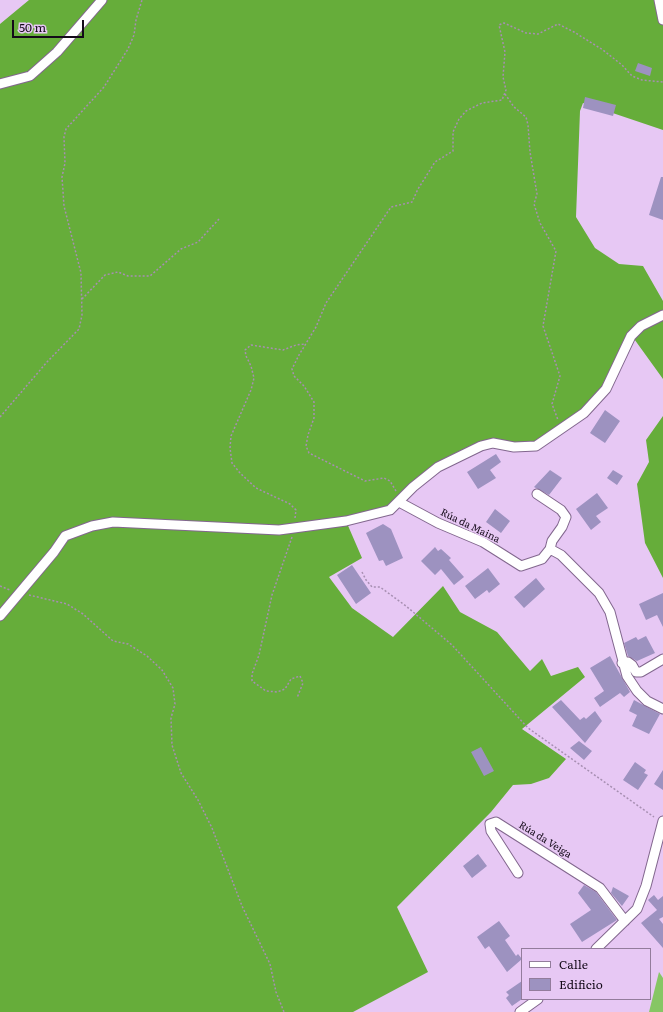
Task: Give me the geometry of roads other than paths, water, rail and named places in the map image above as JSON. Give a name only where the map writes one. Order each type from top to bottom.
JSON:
[{"type":"street","points":[[0,84],[30,76],[57,52],[102,0]]},
{"type":"street","points":[[659,0],[663,20]]},
{"type":"street","points":[[0,616],[65,536],[92,526],[113,522],[279,530],[346,521],[390,510],[412,488],[438,467],[481,446],[493,443],[514,447],[536,446],[584,413],[606,388],[631,336],[642,326],[663,315]]},
{"type":"street","name":"Rúa da Maina","points":[[399,502],[438,523],[483,542],[521,566],[542,559],[550,549],[552,541],[562,527],[566,517],[561,510],[538,494]]},
{"type":"street","points":[[550,549],[561,555],[599,593],[610,612],[622,663],[627,676],[637,691],[647,701],[663,710]]},
{"type":"street","points":[[622,663],[628,662],[632,665],[636,672],[641,672],[663,659]]},
{"type":"street","name":"Rúa da Veiga","points":[[518,873],[491,830],[490,824],[496,822],[600,888],[625,921]]},
{"type":"street","points":[[597,948],[638,909],[646,886],[663,822]]},
{"type":"street","points":[[520,1012],[537,1000]]}]
